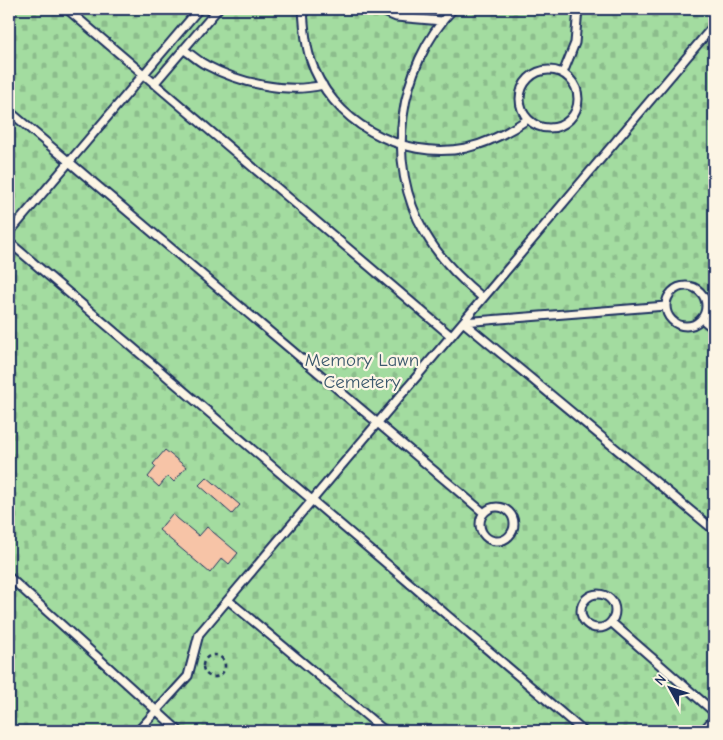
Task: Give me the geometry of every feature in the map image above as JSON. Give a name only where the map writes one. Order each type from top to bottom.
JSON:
[{"type":"lane","points":[[67,9],[451,336]]},
{"type":"lane","points":[[9,233],[198,9]]},
{"type":"lane","points":[[154,84],[218,9]]},
{"type":"lane","points":[[303,9],[304,30],[310,59],[323,85],[335,102],[349,116],[382,138],[401,145],[433,150],[465,148],[495,139],[528,119]]},
{"type":"lane","points":[[377,9],[396,18],[442,21]]},
{"type":"lane","points":[[453,9],[442,21],[419,59],[410,84],[405,101],[401,145],[404,175],[412,204],[424,232],[440,257],[455,274],[483,298]]},
{"type":"lane","points":[[563,73],[575,43],[578,9]]},
{"type":"lane","points":[[138,731],[188,676],[199,634],[714,25]]},
{"type":"lane","points":[[183,49],[205,65],[251,82],[267,86],[302,88],[323,85]]},
{"type":"lane","points":[[547,70],[563,73],[571,79],[579,95],[575,113],[570,121],[562,126],[544,128],[535,125],[528,119],[520,105],[522,88],[532,76],[547,70]]},
{"type":"lane","points":[[9,111],[484,513]]},
{"type":"lane","points":[[9,242],[583,731]]},
{"type":"lane","points":[[683,286],[690,286],[696,288],[705,299],[706,306],[702,318],[692,325],[679,324],[670,317],[666,306],[671,293],[683,286]]},
{"type":"lane","points":[[463,322],[666,306]]},
{"type":"lane","points":[[702,318],[714,329]]},
{"type":"lane","points":[[463,322],[714,530]]},
{"type":"lane","points":[[498,507],[508,511],[514,520],[510,536],[506,539],[495,541],[485,537],[480,528],[481,517],[484,513],[488,509],[498,507]]},
{"type":"lane","points":[[9,577],[180,731]]},
{"type":"lane","points":[[594,594],[605,595],[609,598],[615,607],[614,617],[611,622],[607,626],[596,628],[586,624],[581,615],[585,599],[594,594]]},
{"type":"lane","points":[[228,600],[385,731]]},
{"type":"lane","points":[[611,622],[714,712]]},
{"type":"lane","points":[[703,731],[714,718]]},
{"type":"path","points":[[217,655],[224,660],[225,669],[219,676],[211,676],[204,671],[203,662],[209,656],[217,655]]},
{"type":"green space","name":"Memory Lawn Cemetery","points":[[9,9],[714,9],[714,731],[9,731]]},
{"type":"building","points":[[165,450],[186,467],[174,482],[168,476],[159,487],[148,477],[156,467],[153,464]]},
{"type":"building","points":[[207,477],[240,505],[232,514],[199,485]]},
{"type":"building","points":[[172,514],[199,536],[207,527],[238,553],[229,564],[222,558],[210,573],[159,530]]}]
